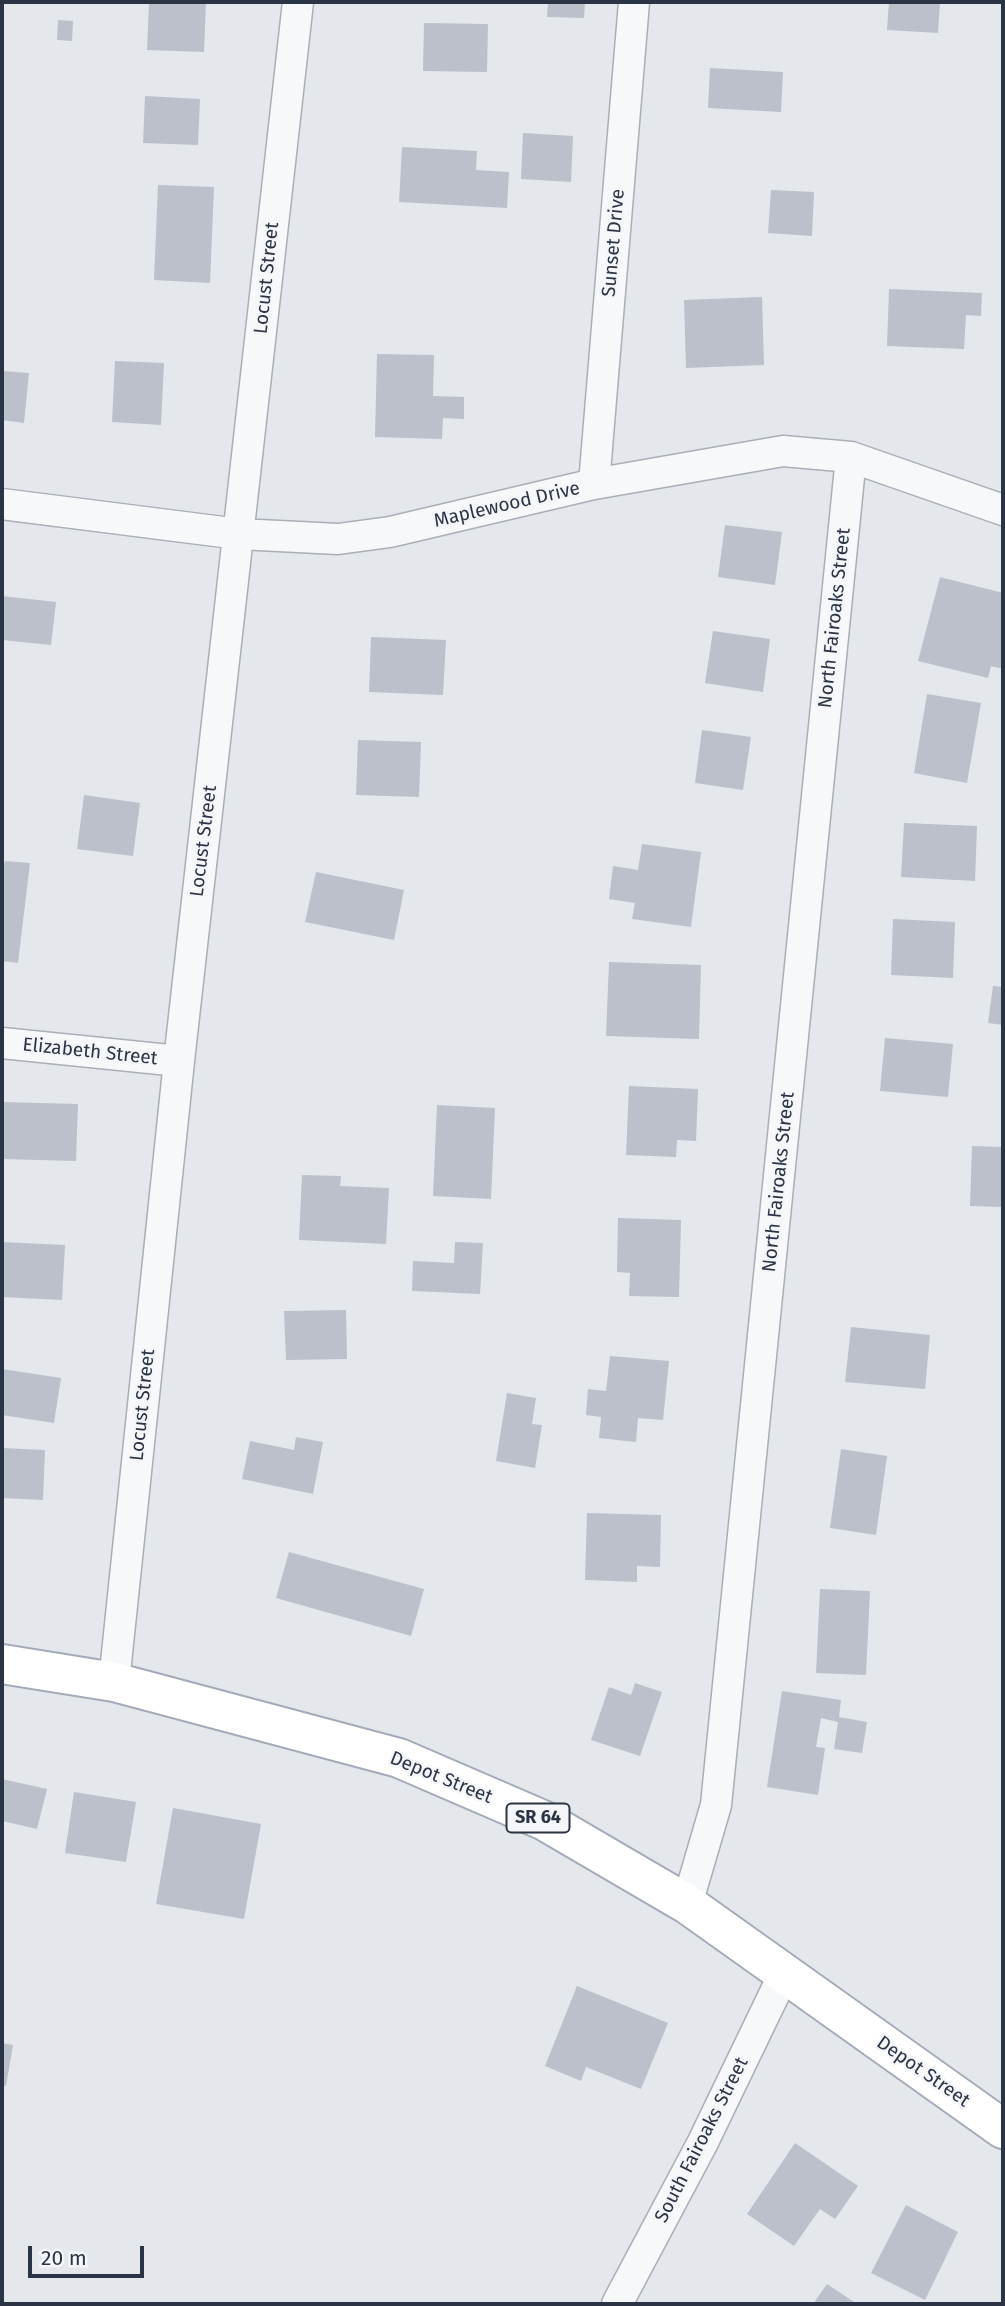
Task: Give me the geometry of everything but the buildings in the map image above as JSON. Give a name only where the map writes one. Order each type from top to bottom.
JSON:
[{"type":"main road","name":"Depot Street","points":[[2,1664],[114,1682],[399,1758],[545,1821],[687,1904],[1003,2129]]},
{"type":"street","name":"Locust Street","points":[[114,1682],[179,1060],[299,2]]},
{"type":"street","name":"Sunset Drive","points":[[594,484],[634,2]]},
{"type":"street","name":"Maplewood Drive","points":[[2,504],[239,534],[338,539],[377,534],[594,484],[783,451],[851,457],[1003,510]]},
{"type":"street","name":"North Fairoaks Street","points":[[687,1904],[716,1805],[851,457]]},
{"type":"street","name":"Elizabeth Street","points":[[2,1043],[179,1060]]},
{"type":"street","name":"South Fairoaks Street","points":[[617,2304],[703,2142],[784,1974]]}]
